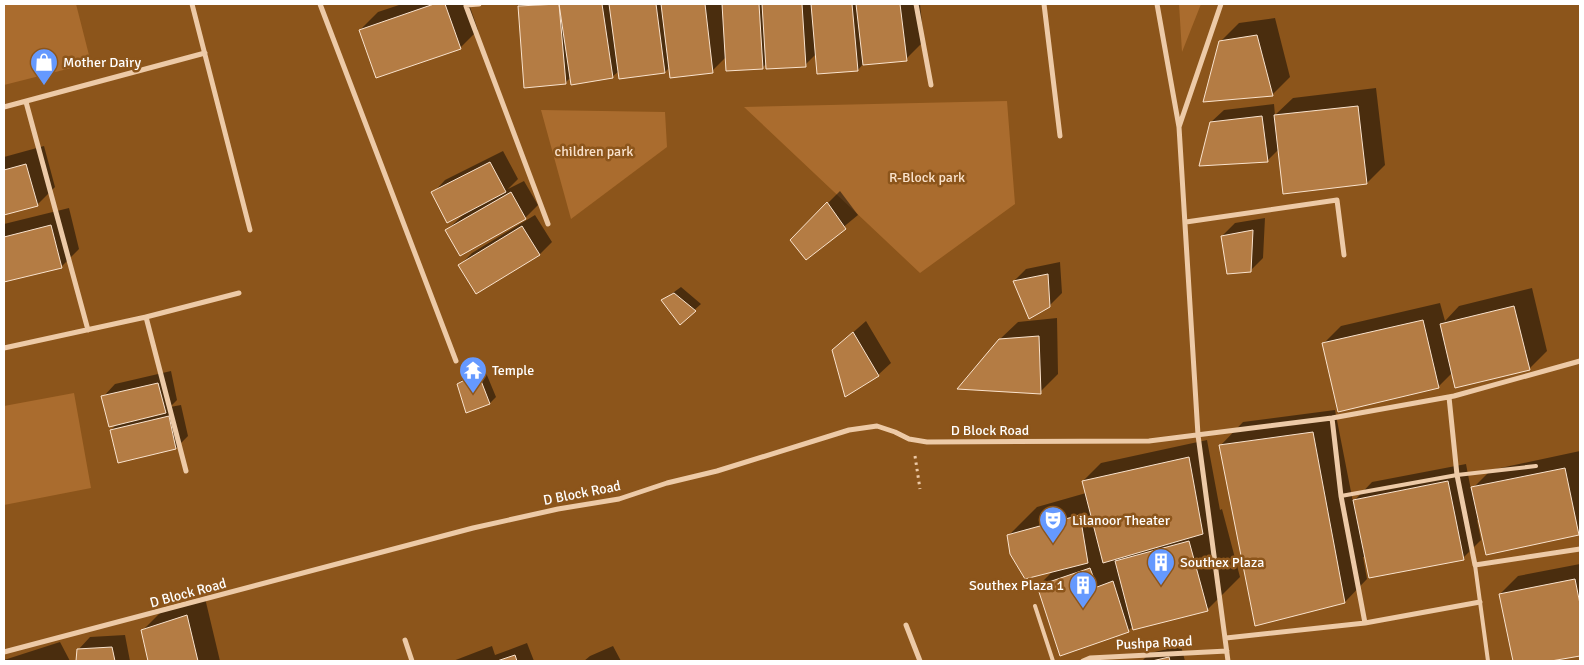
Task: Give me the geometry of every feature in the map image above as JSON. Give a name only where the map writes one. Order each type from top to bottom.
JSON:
[{"type":"street","points":[[192,4],[250,230]]},
{"type":"street","points":[[320,4],[456,361]]},
{"type":"street","points":[[479,4],[466,5],[548,224]]},
{"type":"street","points":[[916,4],[931,85]]},
{"type":"street","points":[[1044,4],[1060,136]]},
{"type":"street","points":[[1157,4],[1179,127],[1198,435],[1228,661]]},
{"type":"street","points":[[1179,127],[1221,4]]},
{"type":"street","points":[[4,107],[205,53]]},
{"type":"street","points":[[26,102],[88,330]]},
{"type":"street","points":[[1186,222],[1337,200],[1344,256]]},
{"type":"street","points":[[4,348],[146,317],[239,293]]},
{"type":"street","points":[[146,317],[186,471]]},
{"type":"street","name":"D Block Road","points":[[4,652],[473,528],[558,509],[619,499],[667,483],[726,469],[849,430],[877,426],[896,432],[909,439],[927,442],[1149,441],[1332,418],[1449,397],[1580,361]]},
{"type":"street","points":[[1449,397],[1457,475],[1475,565],[1580,549]]},
{"type":"street","points":[[1332,418],[1341,496],[1365,623]]},
{"type":"street","points":[[1226,638],[1365,623],[1480,602]]},
{"type":"street","points":[[906,625],[920,661]]},
{"type":"street","points":[[405,640],[412,661]]},
{"type":"street","name":"Pushpa Road","points":[[1083,661],[1090,658],[1226,651]]},
{"type":"lane","points":[[1341,496],[1457,475],[1536,466]]},
{"type":"lane","points":[[1475,565],[1488,661]]},
{"type":"lane","points":[[1035,606],[1053,661]]},
{"type":"path","points":[[909,439],[916,460],[920,489]]},
{"type":"green space","points":[[4,4],[76,4],[91,63],[4,85]]},
{"type":"green space","points":[[1179,4],[1201,4],[1182,52]]},
{"type":"green space","name":"R-Block park","points":[[1007,101],[1015,204],[920,273],[744,107]]},
{"type":"green space","name":"children park","points":[[541,110],[665,112],[667,147],[571,219]]},
{"type":"green space","points":[[74,393],[91,488],[4,505],[4,406]]},
{"type":"building","points":[[434,4],[445,4],[461,49],[376,78],[359,30]]},
{"type":"building","points":[[559,4],[602,4],[613,78],[571,85]]},
{"type":"building","points":[[559,4],[566,84],[524,88],[518,6]]},
{"type":"building","points":[[609,4],[656,4],[665,73],[619,79]]},
{"type":"building","points":[[661,4],[705,4],[713,73],[670,78]]},
{"type":"building","points":[[722,4],[759,4],[763,69],[726,71]]},
{"type":"building","points":[[762,4],[802,4],[806,67],[766,69]]},
{"type":"building","points":[[811,4],[852,4],[858,71],[817,74]]},
{"type":"building","points":[[856,4],[900,4],[907,61],[863,65]]},
{"type":"building","points":[[1257,35],[1273,96],[1203,102],[1219,41]]},
{"type":"building","points":[[1358,106],[1367,184],[1283,194],[1274,115]]},
{"type":"building","points":[[1262,116],[1268,162],[1199,166],[1210,122]]},
{"type":"building","points":[[490,162],[506,192],[447,223],[431,192]]},
{"type":"building","points":[[26,164],[38,206],[4,215],[4,170]]},
{"type":"building","points":[[511,192],[526,219],[460,256],[445,230]]},
{"type":"building","points":[[827,202],[846,229],[806,260],[790,240]]},
{"type":"building","points":[[51,225],[62,268],[4,282],[4,237]]},
{"type":"building","points":[[522,226],[540,255],[476,294],[458,265]]},
{"type":"building","points":[[1253,230],[1251,272],[1227,274],[1221,236]]},
{"type":"building","points":[[1048,274],[1050,307],[1029,319],[1013,281]]},
{"type":"building","points":[[674,293],[696,311],[680,325],[661,300]]},
{"type":"building","points":[[1514,306],[1530,370],[1455,388],[1440,324]]},
{"type":"building","points":[[1423,320],[1439,388],[1338,412],[1322,343]]},
{"type":"building","points":[[853,332],[879,376],[845,397],[832,350]]},
{"type":"building","points":[[1039,336],[1041,394],[957,389],[999,339]]},
{"type":"building","name":"Temple","points":[[478,373],[490,404],[466,413],[457,384]]},
{"type":"building","points":[[158,383],[166,413],[109,427],[101,396]]},
{"type":"building","points":[[169,416],[176,449],[118,463],[110,430]]},
{"type":"building","points":[[1313,432],[1345,603],[1255,626],[1219,445]]},
{"type":"building","points":[[1189,457],[1203,534],[1103,563],[1082,481]]},
{"type":"building","points":[[1565,468],[1579,535],[1486,555],[1471,487]]},
{"type":"building","points":[[1448,481],[1464,560],[1369,578],[1353,500]]},
{"type":"building","points":[[1080,515],[1088,563],[1025,579],[1010,554],[1007,535]]},
{"type":"building","name":"Southex Plaza","points":[[1189,541],[1208,611],[1133,630],[1115,561]]},
{"type":"building","name":"Southex Plaza 1","points":[[1090,568],[1097,587],[1113,581],[1129,632],[1060,656],[1037,586]]},
{"type":"building","points":[[1575,579],[1580,604],[1580,656],[1551,661],[1513,661],[1499,594]]},
{"type":"building","points":[[187,615],[198,661],[148,661],[141,630]]},
{"type":"building","points":[[112,647],[115,661],[76,661],[77,649]]},
{"type":"building","points":[[515,655],[517,661],[497,661]]},
{"type":"building","points":[[1169,657],[1170,661],[1152,661]]},
{"type":"place","name":"Mother Dairy","points":[[44,86]]},
{"type":"place","name":"Temple","points":[[473,394]]},
{"type":"place","name":"Lilanoor Theater","points":[[1053,544]]},
{"type":"place","name":"Southex Plaza","points":[[1161,586]]},
{"type":"place","name":"Southex Plaza 1","points":[[1083,609]]}]
